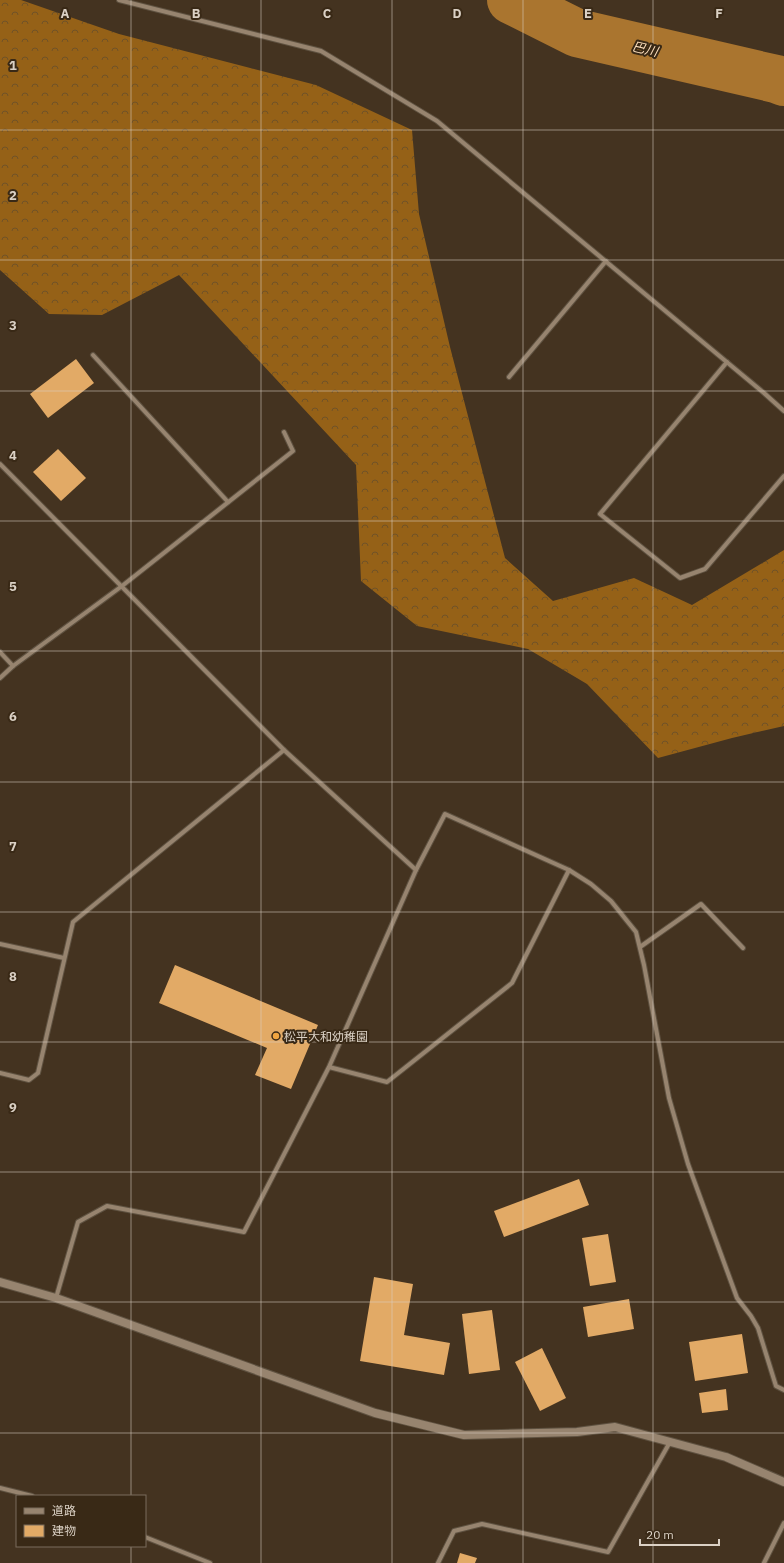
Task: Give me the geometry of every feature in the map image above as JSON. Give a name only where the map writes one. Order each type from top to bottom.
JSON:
[{"type":"street","points":[[119,0],[321,51],[437,121],[784,411]]},
{"type":"street","points":[[509,377],[606,261]]},
{"type":"street","points":[[93,356],[228,502]]},
{"type":"street","points":[[727,362],[600,514],[680,578],[705,569],[784,476]]},
{"type":"street","points":[[0,678],[13,666],[122,586],[293,451],[284,432]]},
{"type":"street","points":[[0,464],[284,750],[416,870]]},
{"type":"street","points":[[0,652],[13,666]]},
{"type":"street","points":[[0,1073],[29,1080],[38,1072],[73,922],[284,750]]},
{"type":"street","points":[[56,1298],[78,1222],[107,1206],[244,1232],[329,1067],[416,870],[445,814],[569,870],[591,884],[611,901],[636,932],[669,1098],[688,1164],[737,1298],[758,1328],[776,1386],[784,1390]]},
{"type":"street","points":[[329,1067],[387,1082],[512,983],[569,870]]},
{"type":"street","points":[[640,947],[701,904],[743,948]]},
{"type":"street","points":[[0,944],[64,958]]},
{"type":"street","points":[[0,1282],[56,1298],[375,1413],[464,1435],[577,1432],[615,1427],[726,1457],[784,1482]]},
{"type":"street","points":[[438,1563],[454,1531],[482,1524],[608,1552],[670,1442]]},
{"type":"street","points":[[0,1488],[28,1495]]},
{"type":"street","points":[[764,1563],[784,1523]]},
{"type":"street","points":[[146,1537],[210,1563]]},
{"type":"green space","points":[[0,0],[21,0],[119,34],[316,85],[412,130],[419,214],[450,347],[505,558],[553,601],[634,578],[692,605],[784,550],[784,726],[658,758],[587,684],[528,649],[417,626],[361,581],[356,465],[179,275],[102,315],[49,314],[0,270]]},
{"type":"building","points":[[76,359],[94,383],[48,418],[30,394]]},
{"type":"building","points":[[58,449],[86,478],[61,501],[33,472]]},
{"type":"building","name":"松平大和幼稚園","points":[[175,965],[318,1025],[291,1089],[255,1075],[267,1048],[159,1003]]},
{"type":"building","points":[[579,1179],[589,1205],[504,1237],[494,1211]]},
{"type":"building","points":[[608,1234],[616,1282],[590,1286],[582,1238]]},
{"type":"building","points":[[374,1277],[413,1284],[404,1335],[450,1343],[444,1375],[360,1361]]},
{"type":"building","points":[[629,1299],[634,1329],[588,1337],[583,1307]]},
{"type":"building","points":[[492,1310],[500,1370],[469,1374],[462,1314]]},
{"type":"building","points":[[742,1334],[748,1373],[695,1381],[689,1342]]},
{"type":"building","points":[[542,1348],[566,1398],[540,1411],[515,1362]]},
{"type":"building","points":[[726,1389],[728,1410],[702,1413],[699,1393]]},
{"type":"building","points":[[460,1553],[477,1558],[475,1563],[457,1563]]},
{"type":"waterway","name":"巴川","points":[[511,0],[577,33],[784,82]]},
{"type":"place","name":"松平大和幼稚園","points":[[276,1036]]}]
